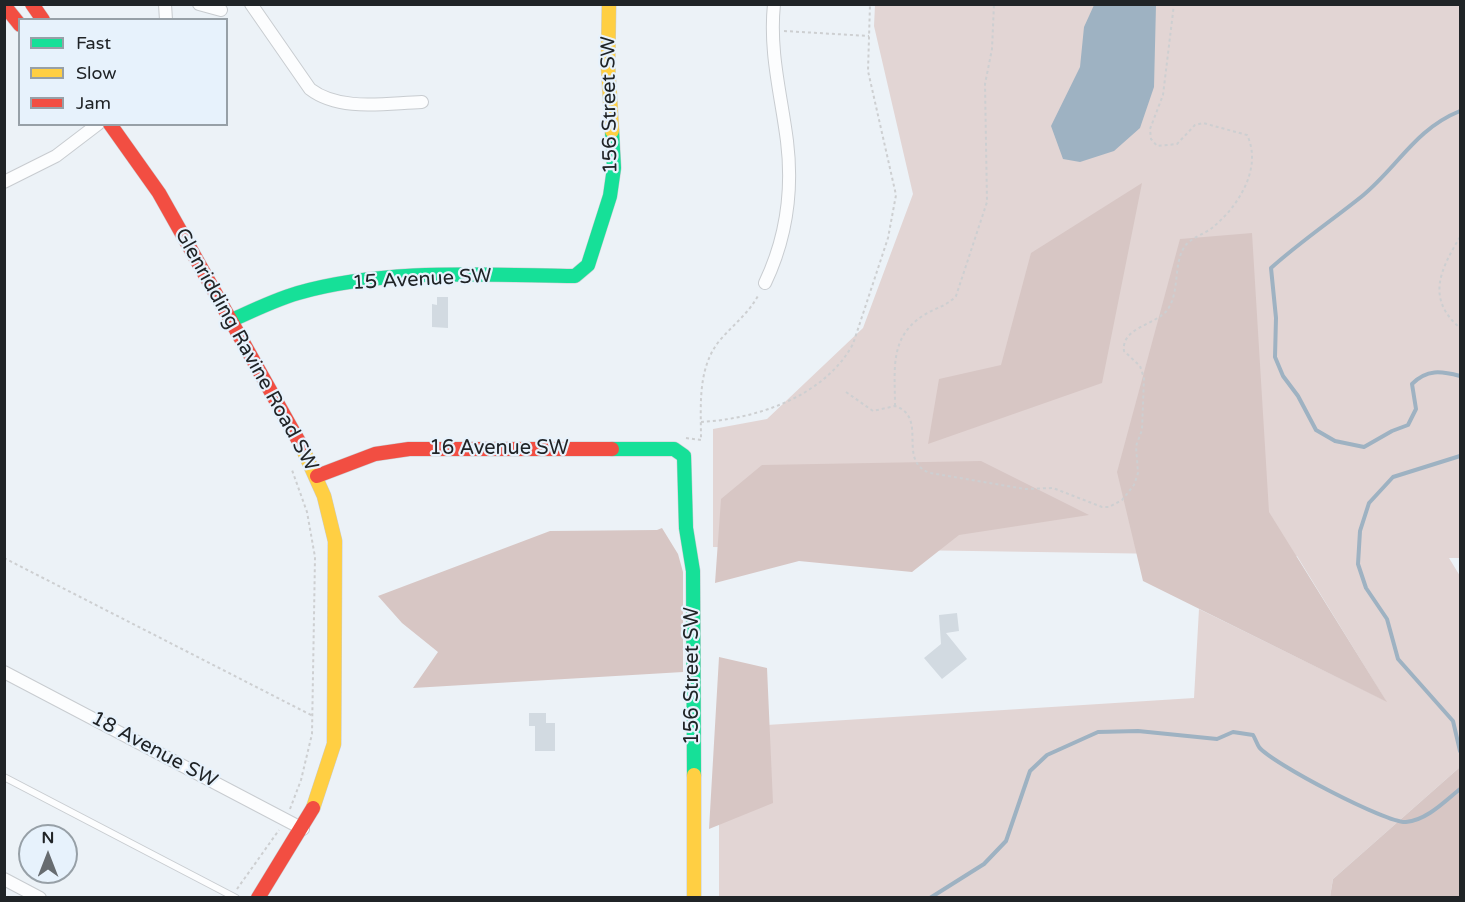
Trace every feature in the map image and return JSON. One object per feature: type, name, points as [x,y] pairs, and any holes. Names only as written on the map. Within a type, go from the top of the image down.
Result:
[{"type":"street","points":[[32,4],[42,18]]},
{"type":"street","points":[[199,4],[219,11]]},
{"type":"street","points":[[251,4],[310,88],[319,96],[343,103],[422,102]]},
{"type":"street","name":"156 Street SW","points":[[582,272],[588,265],[610,196],[614,168],[608,66],[609,4]]},
{"type":"street","points":[[765,283],[774,265],[785,228],[789,177],[787,141],[774,67],[772,30],[774,4]]},
{"type":"street","points":[[4,5],[18,22]]},
{"type":"street","points":[[4,182],[56,156],[95,126]]},
{"type":"street","name":"Glenridding Ravine Road SW","points":[[111,126],[159,193],[299,440],[317,476],[336,542],[333,744],[325,779],[303,829],[258,897]]},
{"type":"street","name":"15 Avenue SW","points":[[230,321],[304,291],[361,280],[408,277],[575,276],[582,272]]},
{"type":"street","name":"16 Avenue SW","points":[[317,476],[375,454],[409,449],[674,449],[684,456]]},
{"type":"street","name":"156 Street SW","points":[[684,456],[686,528],[693,571],[694,897]]},
{"type":"street","name":"18 Avenue SW","points":[[4,672],[303,829]]},
{"type":"street","points":[[4,879],[37,897]]},
{"type":"lane","points":[[4,777],[234,897]]},
{"type":"path","points":[[701,422],[734,417],[798,396],[827,377],[844,359],[853,344],[888,238],[896,195],[894,176],[870,85],[868,36],[870,4]]},
{"type":"path","points":[[895,406],[895,366],[901,336],[914,322],[945,305],[956,296],[985,210],[987,192],[985,84],[992,49],[994,4]]},
{"type":"path","points":[[846,392],[873,411],[895,406],[911,417],[913,456],[919,467],[930,473],[1025,489],[1053,488],[1102,507],[1116,504],[1129,493],[1138,472],[1136,446],[1142,429],[1144,378],[1140,366],[1124,351],[1125,342],[1134,331],[1156,319],[1169,308],[1184,248],[1221,218],[1242,191],[1253,164],[1253,149],[1248,135],[1208,123],[1195,125],[1183,139],[1173,146],[1157,146],[1151,139],[1150,129],[1163,95],[1174,4]]},
{"type":"path","points":[[772,30],[868,36]]},
{"type":"path","points":[[1461,237],[1447,259],[1439,283],[1443,310],[1461,328]]},
{"type":"path","points":[[684,438],[701,440],[701,387],[712,352],[750,310],[765,283]]},
{"type":"path","points":[[292,470],[307,512],[315,557],[313,716],[306,762],[293,804]]},
{"type":"path","points":[[4,558],[313,716]]},
{"type":"path","points":[[234,897],[276,835]]},
{"type":"shaded area","points":[[875,5],[1460,5],[1460,558],[1449,558],[1460,576],[1460,767],[1333,879],[1330,897],[719,897],[719,728],[1194,698],[1199,609],[1386,701],[1297,556],[713,547],[713,429],[767,419],[863,328],[913,194],[874,26]]},
{"type":"shaded area","points":[[1142,183],[1102,383],[928,444],[939,379],[1001,365],[1031,253]]},
{"type":"shaded area","points":[[1252,233],[1269,512],[1387,702],[1143,581],[1117,472],[1180,239]]},
{"type":"shaded area","points":[[981,461],[1089,515],[959,535],[912,572],[799,561],[715,583],[721,499],[762,465]]},
{"type":"shaded area","points":[[662,528],[678,554],[683,572],[683,672],[413,688],[438,652],[402,623],[378,596],[550,531],[657,530]]},
{"type":"shaded area","points":[[719,657],[767,668],[773,803],[709,829]]},
{"type":"shaded area","points":[[1460,767],[1460,897],[1330,897],[1333,879]]},
{"type":"water","points":[[1094,5],[1156,5],[1154,87],[1140,128],[1114,151],[1080,162],[1063,159],[1051,126],[1080,67],[1084,27]]},
{"type":"building","points":[[437,297],[448,297],[448,328],[432,327],[432,304],[437,305]]},
{"type":"building","points":[[957,613],[959,631],[946,633],[967,659],[942,679],[924,658],[941,644],[939,615]]},
{"type":"building","points":[[529,713],[546,713],[546,723],[555,723],[555,751],[535,751],[535,726],[529,726]]},
{"type":"waterway","points":[[1460,111],[1444,119],[1418,138],[1374,186],[1271,268],[1276,318],[1275,357],[1283,376],[1298,396],[1316,430],[1335,441],[1364,447],[1408,425],[1416,409],[1412,384],[1434,372],[1460,376]]},
{"type":"waterway","points":[[1460,456],[1393,477],[1369,503],[1360,531],[1358,564],[1366,588],[1387,619],[1398,659],[1453,721],[1460,751]]},
{"type":"waterway","points":[[930,898],[984,864],[1006,841],[1030,771],[1047,755],[1098,732],[1138,731],[1217,739],[1233,732],[1253,735],[1259,747],[1284,766],[1355,803],[1395,820],[1406,822],[1428,814],[1460,789]]},
{"type":"traffic: fast","points":[[230,321],[298,293],[366,280],[401,276],[471,274],[575,276],[588,265],[610,196],[614,168],[612,131]]},
{"type":"traffic: fast","points":[[612,449],[674,449],[684,456],[686,528],[693,571],[694,775]]},
{"type":"traffic: slow","points":[[609,4],[608,66],[612,131]]},
{"type":"traffic: slow","points":[[302,447],[324,496],[335,541],[334,744],[313,808]]},
{"type":"traffic: slow","points":[[694,775],[694,898]]},
{"type":"traffic: jam","points":[[32,4],[42,18]]},
{"type":"traffic: jam","points":[[4,5],[18,22]]},
{"type":"traffic: jam","points":[[111,126],[159,193],[302,447]]},
{"type":"traffic: jam","points":[[317,476],[375,454],[409,449],[612,449]]},
{"type":"traffic: jam","points":[[258,898],[313,808]]}]
